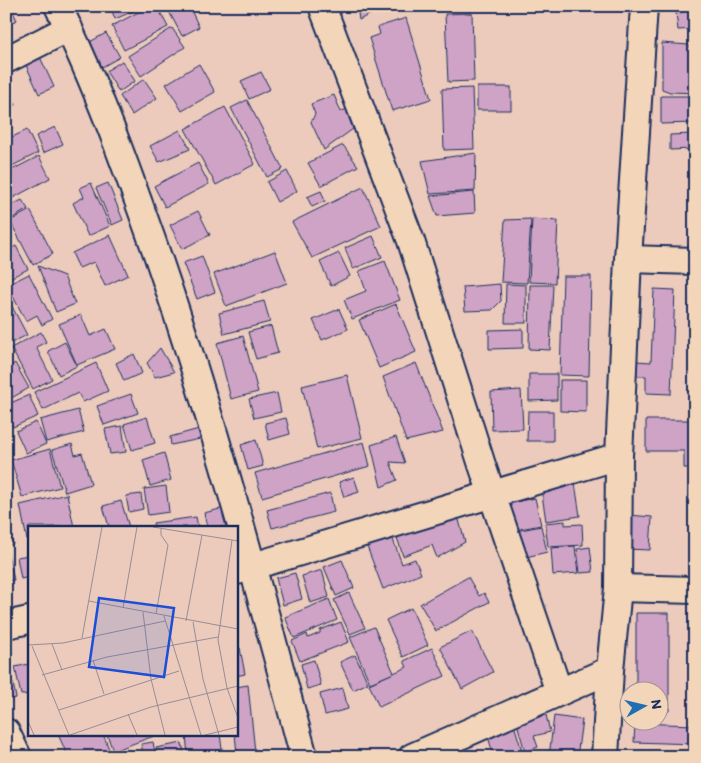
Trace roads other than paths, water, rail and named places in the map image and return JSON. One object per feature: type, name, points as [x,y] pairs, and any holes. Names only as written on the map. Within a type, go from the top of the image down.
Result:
[{"type":"street","points":[[322,6],[411,241],[482,465],[559,692]]},
{"type":"street","points":[[604,757],[618,588],[619,456],[628,259],[644,6]]},
{"type":"street","points":[[6,60],[63,17],[125,162],[171,296],[219,447],[236,526]]},
{"type":"street","points":[[628,259],[695,261]]},
{"type":"street","points":[[245,569],[492,492],[619,456]]},
{"type":"street","points":[[238,536],[245,569],[304,757]]},
{"type":"street","points":[[618,588],[695,590]]},
{"type":"street","points":[[6,625],[28,620]]},
{"type":"street","points":[[412,757],[610,670]]},
{"type":"street","points":[[6,732],[18,757]]}]
